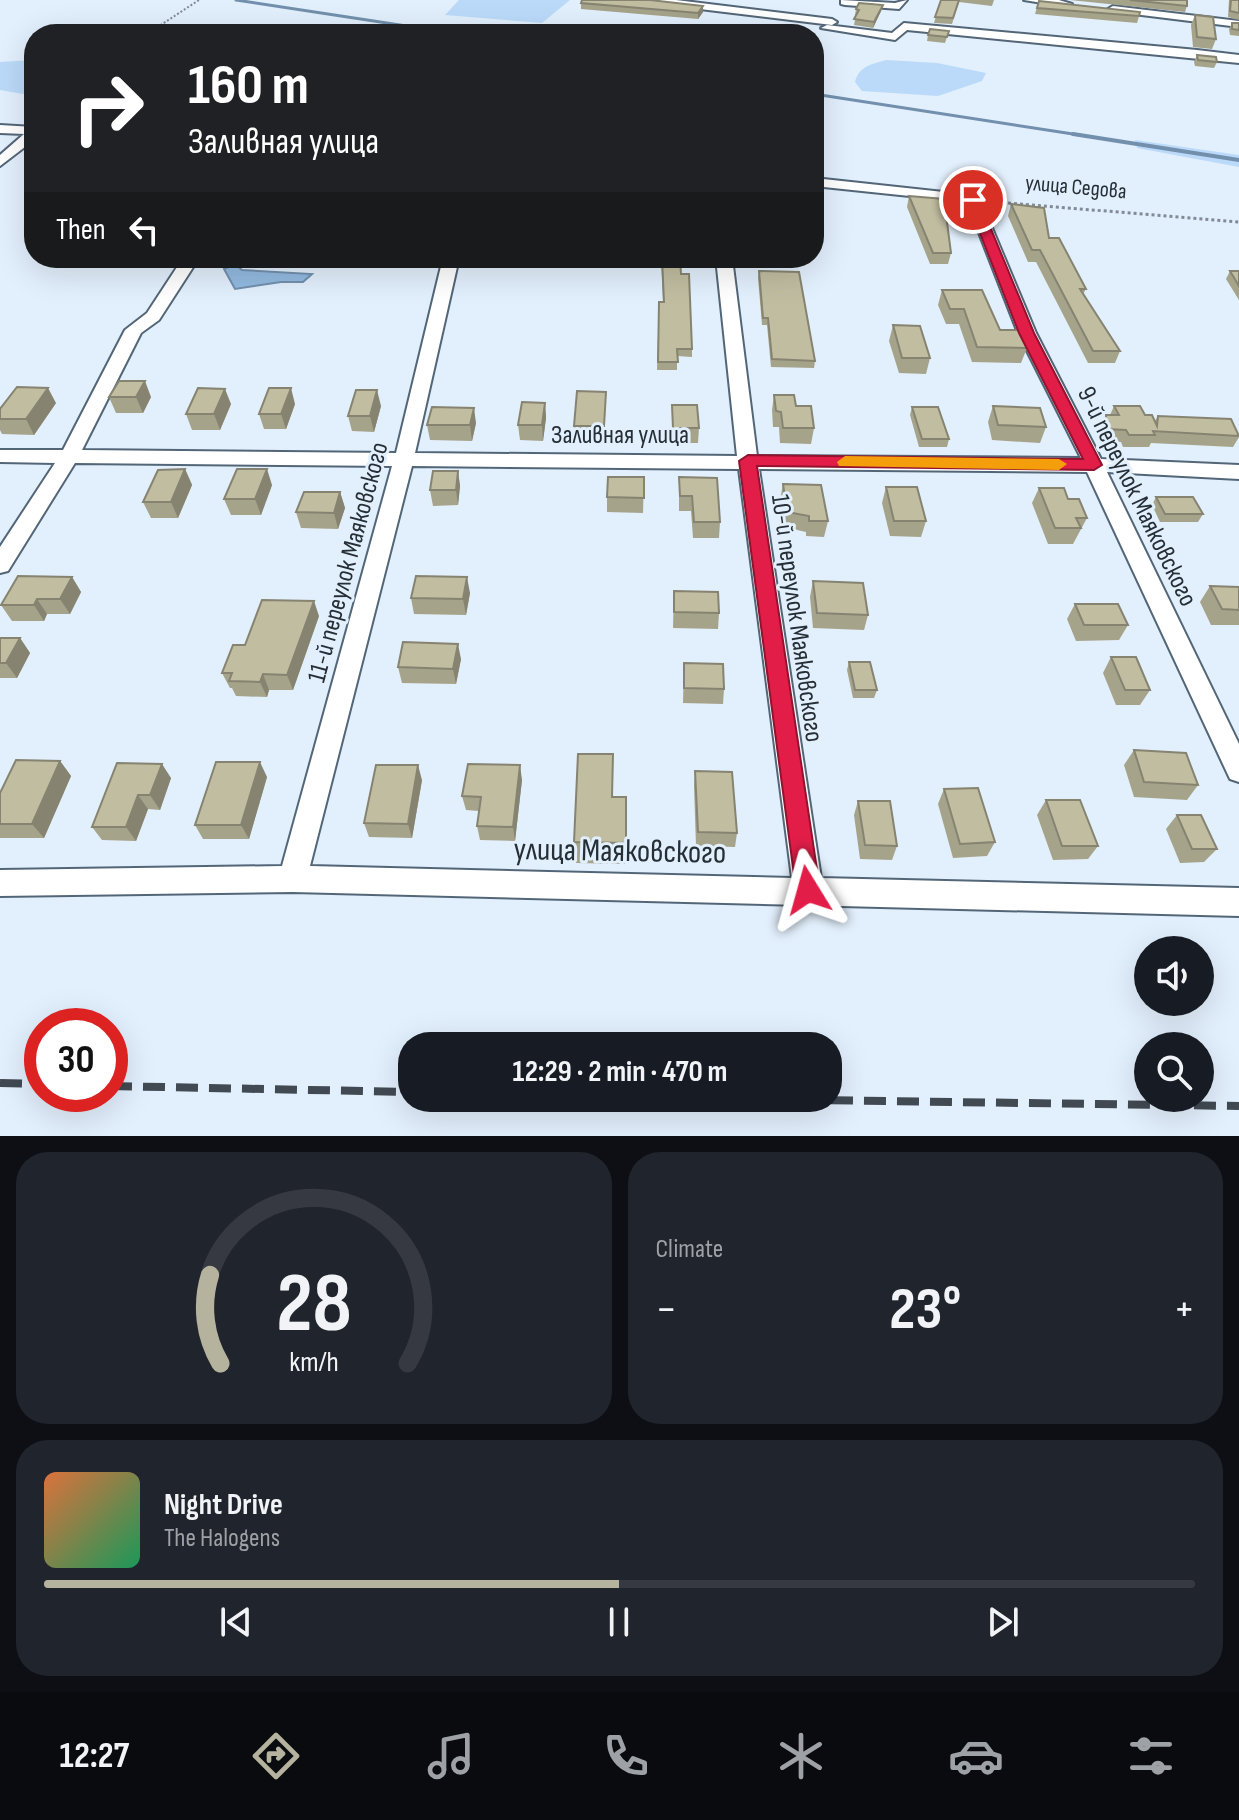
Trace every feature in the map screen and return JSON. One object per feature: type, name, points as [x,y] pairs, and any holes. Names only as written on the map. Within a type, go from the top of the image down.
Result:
[{"type":"street","points":[[650,0],[796,24]]},
{"type":"street","points":[[827,29],[846,1],[890,7],[899,6],[902,0]]},
{"type":"street","points":[[1029,0],[1076,5]]},
{"type":"street","points":[[1107,9],[1154,31],[1239,59]]},
{"type":"street","points":[[824,29],[895,37],[904,26],[1033,40],[1239,24]]},
{"type":"street","points":[[0,129],[24,131]]},
{"type":"street","points":[[0,162],[24,141]]},
{"type":"street","points":[[824,183],[984,200]]},
{"type":"street","name":"9-й переулок Маяковского","points":[[984,200],[1027,333],[1094,465],[1239,771]]},
{"type":"street","points":[[0,565],[69,457],[134,330],[153,316],[184,268]]},
{"type":"street","name":"11-й переулок Маяковского","points":[[293,879],[404,459],[449,268]]},
{"type":"street","name":"10-й переулок Маяковского","points":[[725,268],[748,461],[808,890]]},
{"type":"street","name":"Заливная улица","points":[[0,456],[1094,465],[1239,472]]},
{"type":"street","name":"улица Маяковского","points":[[0,883],[293,879],[1239,902]]},
{"type":"path","points":[[162,24],[199,0]]},
{"type":"path","name":"улица Седова","points":[[984,200],[1239,222]]},
{"type":"shaded area","points":[[459,0],[570,0],[542,23],[445,15]]},
{"type":"shaded area","points":[[886,60],[937,63],[986,73],[982,81],[938,96],[862,91],[855,82],[860,72],[867,66]]},
{"type":"shaded area","points":[[24,61],[24,94],[0,90],[0,62]]},
{"type":"shaded area","points":[[1135,140],[1239,155],[1239,167],[1137,148]]},
{"type":"shaded area","points":[[224,269],[312,274],[303,282],[235,289]]},
{"type":"building","points":[[582,0],[650,0],[703,6],[698,13],[581,3]]},
{"type":"building","points":[[941,0],[959,0],[953,18],[935,17]]},
{"type":"building","points":[[1130,0],[1187,0],[1187,6]]},
{"type":"building","points":[[1231,0],[1239,0],[1239,13],[1230,11]]},
{"type":"building","points":[[1039,1],[1140,12],[1139,16],[1037,8]]},
{"type":"building","points":[[859,3],[883,5],[874,22],[854,19]]},
{"type":"building","points":[[1195,15],[1213,17],[1216,39],[1197,37]]},
{"type":"building","points":[[1232,23],[1239,23],[1239,30],[1232,29]]},
{"type":"building","points":[[930,29],[949,31],[947,37],[928,35]]},
{"type":"building","points":[[1197,55],[1216,57],[1217,62],[1198,60]]},
{"type":"building","points":[[909,196],[944,199],[951,253],[933,253]]},
{"type":"building","points":[[1011,204],[1044,208],[1049,238],[1059,238],[1086,289],[1080,289],[1120,351],[1093,351],[1040,250],[1032,250]]},
{"type":"building","points":[[662,268],[681,268],[681,274],[689,274],[692,349],[677,349],[678,362],[658,362],[659,302],[664,302]]},
{"type":"building","points":[[759,271],[799,272],[815,361],[772,359],[768,318],[763,318]]},
{"type":"building","points":[[1230,271],[1239,271],[1239,286]]},
{"type":"building","points":[[942,290],[982,290],[1000,330],[1019,330],[1027,348],[977,347],[964,309],[950,309]]},
{"type":"building","points":[[893,325],[920,326],[930,358],[902,358]]},
{"type":"building","points":[[119,381],[145,381],[136,397],[109,397]]},
{"type":"building","points":[[17,387],[48,388],[26,419],[0,419],[0,409]]},
{"type":"building","points":[[198,388],[225,389],[214,414],[186,414]]},
{"type":"building","points":[[269,388],[291,388],[281,414],[259,414]]},
{"type":"building","points":[[356,390],[377,390],[370,416],[348,416]]},
{"type":"building","points":[[577,391],[606,392],[604,426],[574,426]]},
{"type":"building","points":[[774,395],[794,395],[796,406],[811,406],[814,428],[783,428]]},
{"type":"building","points":[[522,402],[545,403],[542,425],[518,425]]},
{"type":"building","points":[[672,405],[697,405],[699,428],[673,428]]},
{"type":"building","points":[[993,406],[1040,408],[1046,427],[998,425]]},
{"type":"building","points":[[1114,406],[1140,406],[1145,415],[1152,415],[1157,426],[1158,416],[1231,419],[1239,436],[1153,431],[1155,435],[1129,435],[1126,430],[1106,429],[1106,415],[1119,415]]},
{"type":"building","points":[[432,407],[474,408],[470,425],[427,425]]},
{"type":"building","points":[[912,407],[938,407],[949,439],[922,439]]},
{"type":"building","points":[[185,469],[171,502],[143,502],[158,470]]},
{"type":"building","points":[[237,469],[267,469],[255,499],[224,499]]},
{"type":"building","points":[[433,471],[458,471],[456,490],[430,490]]},
{"type":"building","points":[[608,477],[644,477],[644,498],[607,497]]},
{"type":"building","points":[[679,477],[717,478],[720,522],[694,522],[692,496],[680,496]]},
{"type":"building","points":[[783,484],[821,485],[828,521],[809,521],[809,516],[787,512]]},
{"type":"building","points":[[886,487],[917,487],[926,521],[894,521]]},
{"type":"building","points":[[1039,488],[1064,488],[1068,499],[1079,499],[1087,518],[1076,518],[1081,528],[1055,528]]},
{"type":"building","points":[[304,492],[340,492],[334,513],[296,512]]},
{"type":"building","points":[[1156,497],[1193,497],[1203,514],[1165,514]]},
{"type":"building","points":[[18,576],[72,577],[60,599],[37,599],[34,605],[1,605]]},
{"type":"building","points":[[416,576],[467,577],[463,599],[411,598]]},
{"type":"building","points":[[813,581],[863,583],[868,615],[817,613]]},
{"type":"building","points":[[1210,586],[1239,587],[1239,610],[1222,609]]},
{"type":"building","points":[[674,591],[718,592],[719,613],[674,612]]},
{"type":"building","points":[[262,600],[314,601],[287,675],[263,674],[260,682],[229,681],[232,673],[222,673],[233,645],[245,645]]},
{"type":"building","points":[[1075,604],[1118,604],[1128,625],[1084,625]]},
{"type":"building","points":[[0,638],[20,638],[6,663],[0,663]]},
{"type":"building","points":[[403,642],[458,644],[453,669],[398,667]]},
{"type":"building","points":[[1111,657],[1136,657],[1150,690],[1125,690]]},
{"type":"building","points":[[849,662],[870,662],[877,690],[855,690]]},
{"type":"building","points":[[684,663],[723,664],[724,689],[684,688]]},
{"type":"building","points":[[1134,750],[1186,753],[1198,785],[1144,782]]},
{"type":"building","points":[[578,754],[613,754],[612,797],[626,797],[626,843],[574,842]]},
{"type":"building","points":[[16,760],[60,761],[32,824],[0,824],[0,793]]},
{"type":"building","points":[[216,762],[260,762],[241,825],[195,825]]},
{"type":"building","points":[[117,763],[162,764],[150,795],[138,795],[126,827],[92,827]]},
{"type":"building","points":[[468,764],[520,765],[513,827],[477,826],[481,797],[462,796]]},
{"type":"building","points":[[376,765],[418,765],[408,824],[364,823]]},
{"type":"building","points":[[695,771],[732,772],[737,833],[698,832]]},
{"type":"building","points":[[978,788],[995,842],[960,844],[944,789]]},
{"type":"building","points":[[1046,800],[1080,800],[1098,846],[1062,846]]},
{"type":"building","points":[[858,801],[890,801],[897,846],[865,845]]},
{"type":"building","points":[[1177,815],[1201,815],[1217,849],[1192,849]]},
{"type":"waterway","points":[[236,0],[393,24]]},
{"type":"waterway","points":[[824,96],[1086,136]]},
{"type":"waterway","points":[[1073,134],[1239,160]]},
{"type":"railway","points":[[0,1083],[24,1084]]},
{"type":"railway","points":[[128,1086],[398,1092]]},
{"type":"railway","points":[[842,1100],[1239,1106]]},
{"type":"slow traffic","points":[[845,462],[1059,464]]},
{"type":"route","points":[[808,890],[748,461],[1094,465],[1027,333],[973,200]]}]
